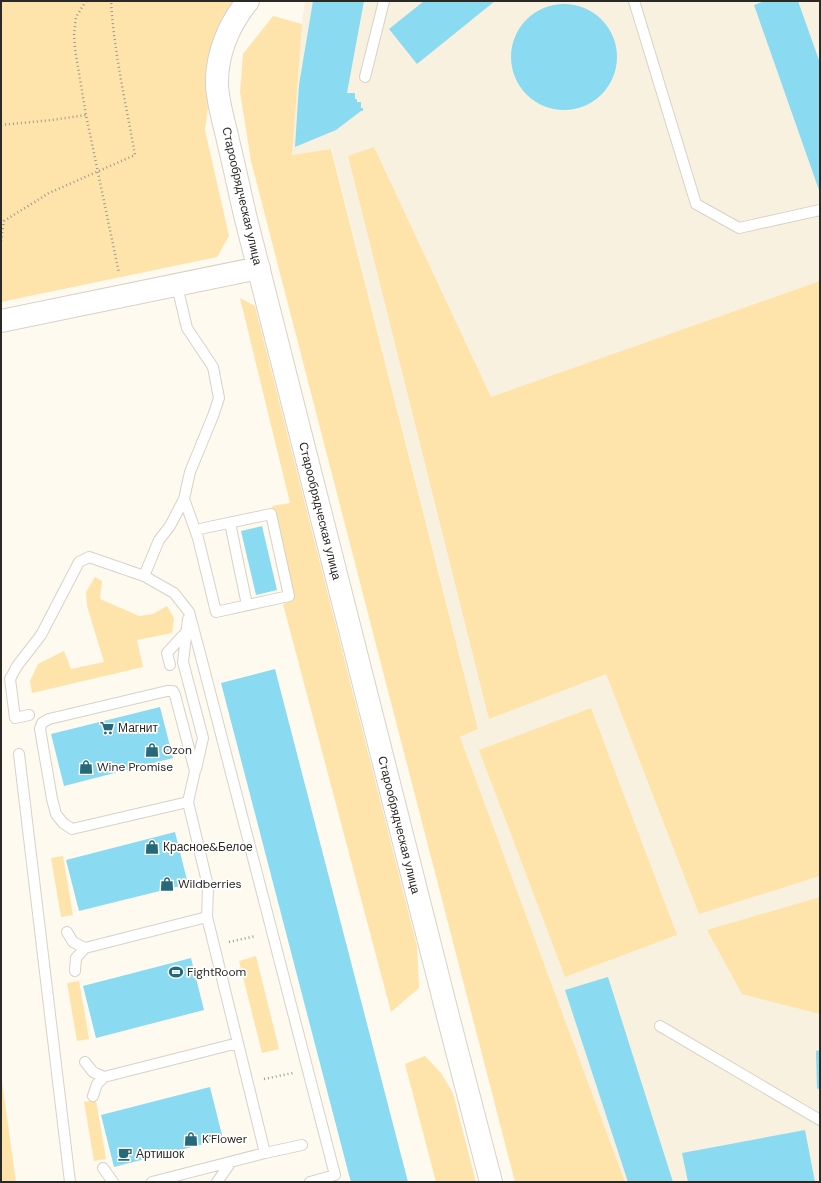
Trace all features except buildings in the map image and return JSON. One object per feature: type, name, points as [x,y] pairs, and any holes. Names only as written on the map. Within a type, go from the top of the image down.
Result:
[{"type":"street","name":"Старообрядческая улица","points":[[248,1],[238,15],[224,43],[218,63],[217,85],[220,106],[242,204],[491,1182]]},
{"type":"street","points":[[1,321],[259,268]]},
{"type":"lane","points":[[365,77],[384,1]]},
{"type":"lane","points":[[634,1],[696,204],[739,228],[820,210]]},
{"type":"lane","points":[[144,576],[159,540],[170,526],[184,499],[190,472],[219,398],[213,367],[188,328],[177,286]]},
{"type":"lane","points":[[184,499],[195,530],[216,612],[289,596],[271,514],[195,530]]},
{"type":"lane","points":[[230,523],[247,605]]},
{"type":"lane","points":[[29,715],[15,718],[10,679],[17,666],[41,634],[79,562],[89,557],[144,576],[174,592],[188,612],[201,657],[335,1175],[310,1182]]},
{"type":"lane","points":[[188,612],[183,662],[203,738],[188,802],[208,886],[207,917],[265,1153]]},
{"type":"lane","points":[[170,665],[168,654],[186,632]]},
{"type":"lane","points":[[188,802],[72,829],[63,823],[56,814],[40,729],[42,723],[49,719],[172,691],[175,696],[195,770]]},
{"type":"lane","points":[[19,754],[70,1182]]},
{"type":"lane","points":[[75,971],[76,958],[84,948],[207,917]]},
{"type":"lane","points":[[67,932],[73,942],[84,948]]},
{"type":"lane","points":[[660,1026],[820,1120]]},
{"type":"lane","points":[[93,1096],[96,1084],[104,1077],[238,1043]]},
{"type":"lane","points":[[85,1062],[93,1072],[104,1077]]},
{"type":"lane","points":[[152,1182],[302,1145]]},
{"type":"lane","points":[[217,1182],[231,1162]]},
{"type":"lane","points":[[103,1168],[113,1182]]},
{"type":"path","points":[[86,1],[76,17],[74,34],[75,48],[86,115],[120,274]]},
{"type":"path","points":[[1,241],[4,221],[49,193],[135,155],[112,24],[111,1]]},
{"type":"path","points":[[1,124],[52,120],[86,115]]},
{"type":"path","points":[[214,946],[261,935]]},
{"type":"path","points":[[248,1083],[296,1072]]},
{"type":"shaded area","points":[[1,1],[241,1],[217,39],[205,130],[229,236],[217,257],[1,302]]},
{"type":"shaded area","points":[[305,1],[820,1],[820,1182],[625,1182],[460,737],[478,729],[332,149],[292,155],[291,95]]},
{"type":"shaded area","points":[[273,16],[302,24],[292,155],[331,149],[478,729],[460,737],[625,1182],[515,1182],[251,161],[240,92],[243,54]]},
{"type":"shaded area","points":[[374,147],[491,397],[820,281],[820,876],[699,914],[606,674],[489,719],[348,156]]},
{"type":"shaded area","points":[[240,298],[255,306],[417,946],[419,988],[391,1012],[283,604],[294,600],[272,506],[290,503]]},
{"type":"shaded area","points":[[95,577],[102,581],[100,599],[139,616],[153,614],[167,606],[174,618],[172,633],[137,640],[143,667],[32,693],[30,681],[38,664],[64,651],[71,669],[104,662],[87,606],[86,592]]},
{"type":"shaded area","points":[[591,708],[677,935],[565,977],[479,750]]},
{"type":"shaded area","points":[[63,856],[73,915],[61,917],[51,858]]},
{"type":"shaded area","points":[[820,897],[820,1014],[742,994],[707,930]]},
{"type":"shaded area","points":[[256,956],[279,1049],[262,1053],[239,961]]},
{"type":"shaded area","points":[[79,981],[89,1039],[77,1041],[67,983]]},
{"type":"shaded area","points":[[425,1056],[441,1073],[453,1093],[476,1182],[436,1182],[405,1064]]},
{"type":"shaded area","points":[[1,1074],[16,1182],[1,1182]]},
{"type":"shaded area","points":[[96,1100],[106,1159],[94,1161],[84,1102]]},
{"type":"place","name":"Магнит","points":[[107,728]]},
{"type":"place","name":"Ozon","points":[[152,750]]},
{"type":"place","name":"Wine Promise","points":[[86,767]]},
{"type":"place","name":"Красное&Белое","points":[[152,847]]},
{"type":"place","name":"Wildberries","points":[[167,884]]},
{"type":"place","name":"FightRoom","points":[[176,972]]},
{"type":"place","name":"K'Flower","points":[[191,1139]]},
{"type":"place","name":"Артишок","points":[[125,1154]]}]
